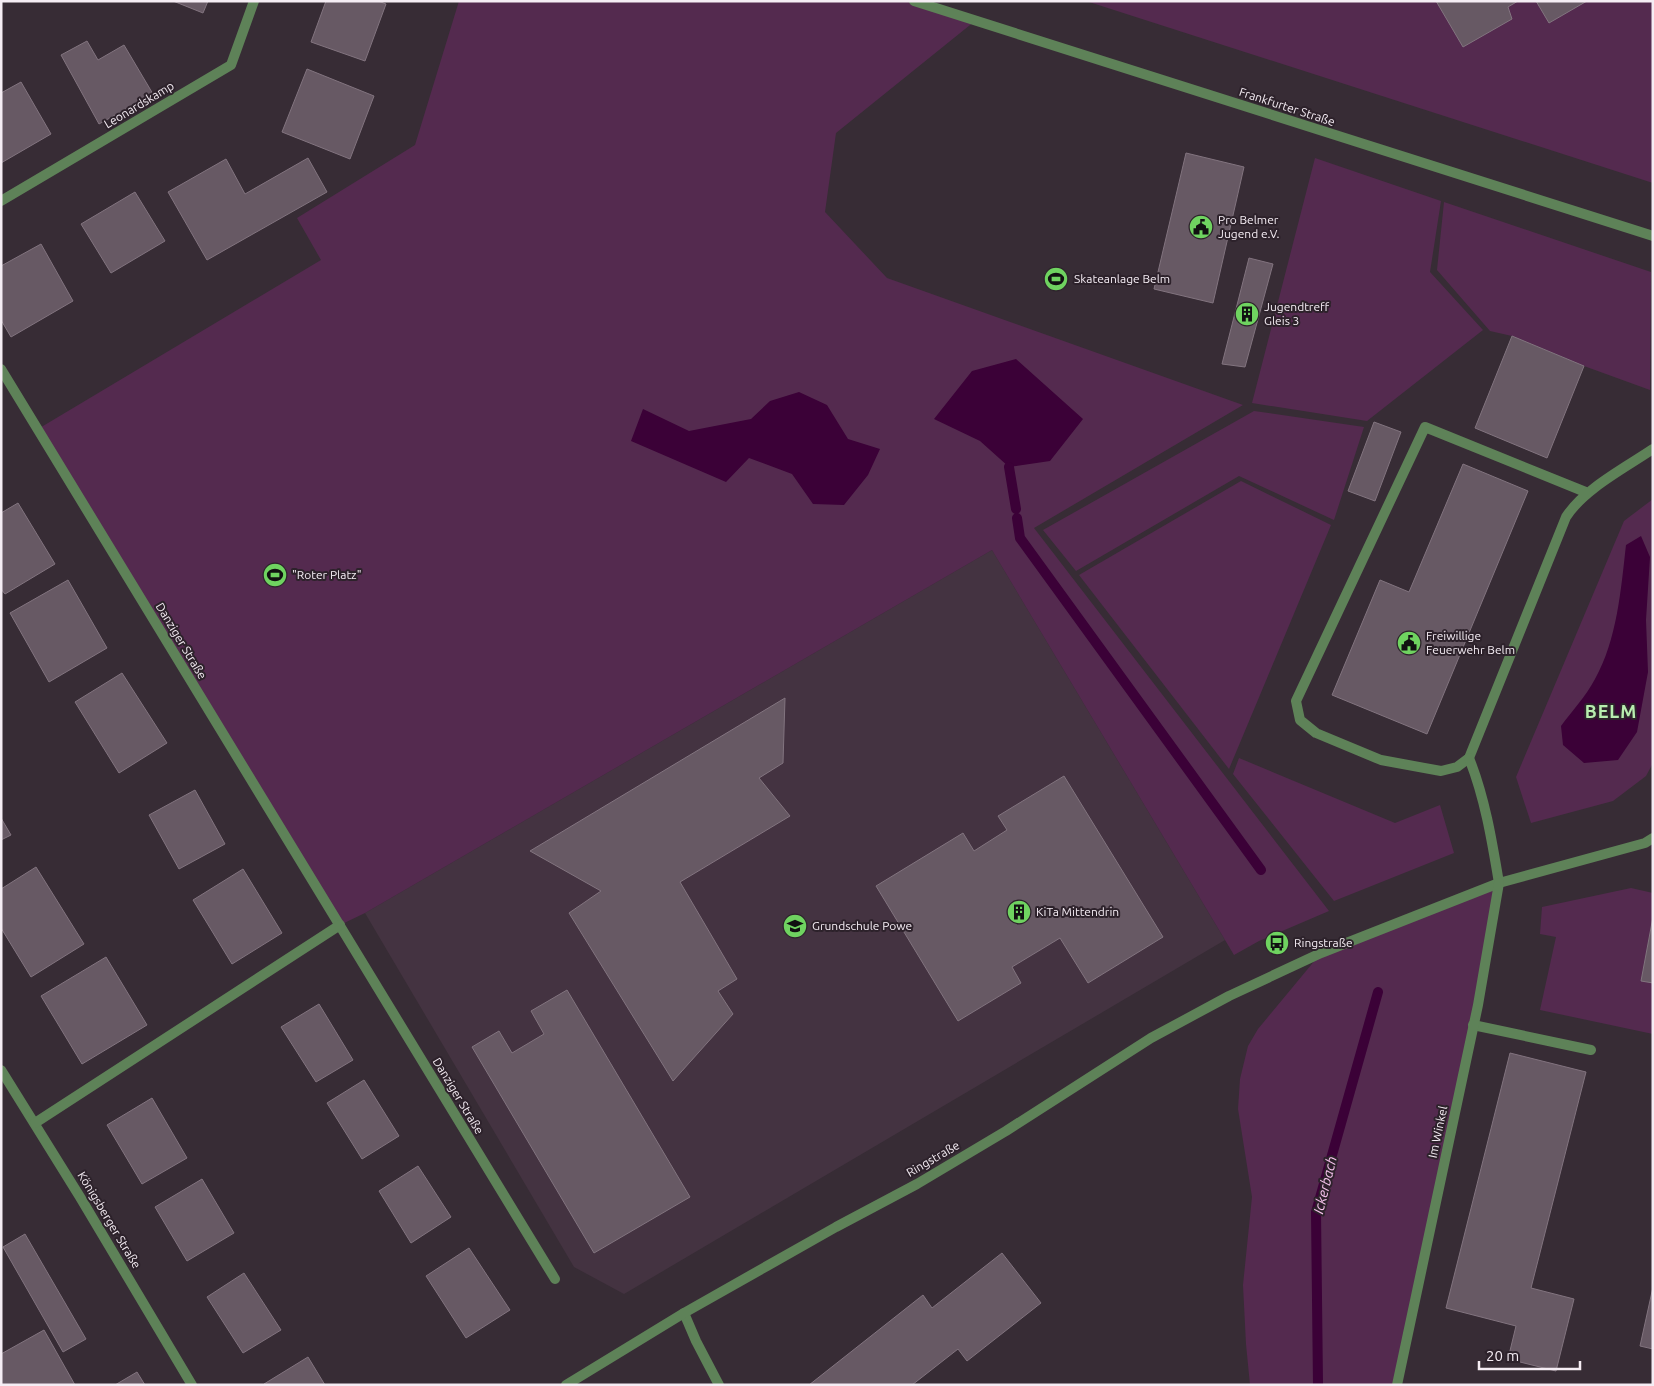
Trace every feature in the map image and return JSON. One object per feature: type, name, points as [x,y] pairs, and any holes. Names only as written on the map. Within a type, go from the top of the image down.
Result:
[{"type":"street","name":"Leonardskamp","points":[[1,202],[232,65],[254,1]]},
{"type":"street","name":"Frankfurter Straße","points":[[914,1],[1653,236]]},
{"type":"street","name":"Danziger Straße","points":[[1,369],[556,1279]]},
{"type":"street","points":[[1588,493],[1426,427],[1296,701],[1300,720],[1316,733],[1381,760],[1441,771],[1457,767],[1469,758],[1566,517],[1573,507],[1588,493],[1653,450]]},
{"type":"street","points":[[1469,758],[1478,780],[1499,884]]},
{"type":"street","name":"Ringstraße","points":[[566,1385],[684,1313],[925,1179],[1006,1131],[1151,1038],[1230,996],[1330,950],[1499,884],[1645,843],[1653,838]]},
{"type":"street","name":"Im Winkel","points":[[1397,1385],[1473,1025],[1499,884]]},
{"type":"street","points":[[35,1123],[340,925]]},
{"type":"street","points":[[1473,1025],[1591,1050]]},
{"type":"street","name":"Königsberger Straße","points":[[1,1070],[35,1123],[192,1385]]},
{"type":"street","points":[[684,1313],[696,1342],[719,1385]]},
{"type":"shaded area","points":[[459,1],[914,1],[975,21],[836,133],[825,212],[887,278],[1243,405],[1034,528],[1329,911],[1259,941],[1234,955],[992,550],[365,913],[340,925],[38,429],[321,260],[297,218],[415,145]]},
{"type":"shaded area","points":[[1086,1],[1653,1],[1653,183]]},
{"type":"shaded area","points":[[1315,158],[1441,201],[1430,272],[1483,330],[1367,421],[1252,403]]},
{"type":"shaded area","points":[[1444,202],[1651,272],[1650,390],[1584,366],[1512,336],[1490,331],[1437,270]]},
{"type":"shaded area","points":[[1016,359],[1083,419],[1050,461],[1009,467],[980,441],[934,419],[972,371]]},
{"type":"shaded area","points":[[799,392],[827,405],[848,439],[880,449],[868,475],[844,505],[813,504],[792,474],[749,458],[726,482],[631,441],[643,409],[689,431],[751,419],[770,401]]},
{"type":"shaded area","points":[[1254,411],[1364,427],[1334,520],[1239,476],[1076,571],[1043,530]]},
{"type":"shaded area","points":[[1241,481],[1331,525],[1229,769],[1079,575]]},
{"type":"shaded area","points":[[1653,499],[1653,763],[1646,776],[1613,801],[1531,823],[1516,777],[1624,521]]},
{"type":"shaded area","points":[[1641,536],[1650,557],[1646,620],[1648,672],[1637,732],[1618,760],[1584,763],[1563,745],[1561,726],[1595,679],[1602,664],[1617,614],[1626,545]]},
{"type":"shaded area","name":"Grundschule Powe","points":[[992,550],[1225,940],[624,1294],[574,1267],[365,913]]},
{"type":"shaded area","points":[[1239,758],[1395,823],[1440,805],[1454,853],[1334,901],[1233,774]]},
{"type":"shaded area","points":[[1499,883],[1397,1385],[1250,1385],[1243,1285],[1252,1197],[1238,1109],[1240,1079],[1248,1046],[1258,1029],[1321,953]]},
{"type":"shaded area","points":[[1631,888],[1653,893],[1653,917],[1641,980],[1653,983],[1653,1034],[1540,1010],[1556,937],[1540,934],[1542,907]]},
{"type":"building","points":[[173,1],[208,1],[203,13]]},
{"type":"building","points":[[326,1],[378,1],[386,4],[365,61],[311,42]]},
{"type":"building","points":[[1436,1],[1518,1],[1508,7],[1512,19],[1463,47]]},
{"type":"building","points":[[1536,1],[1587,1],[1549,23]]},
{"type":"building","points":[[87,41],[98,60],[124,45],[153,94],[99,124],[61,55]]},
{"type":"building","points":[[307,69],[374,96],[350,159],[282,132]]},
{"type":"building","points":[[21,82],[51,134],[1,163],[1,93]]},
{"type":"building","points":[[1186,153],[1244,167],[1213,303],[1154,289]]},
{"type":"building","points":[[308,158],[327,192],[207,260],[168,192],[226,159],[245,194]]},
{"type":"building","points":[[135,192],[165,241],[111,273],[81,224]]},
{"type":"building","points":[[41,244],[73,301],[11,337],[1,320],[1,266]]},
{"type":"building","name":"Jugendtreff Gleis 3","points":[[1249,258],[1273,264],[1245,367],[1222,364]]},
{"type":"building","points":[[1512,336],[1584,366],[1547,458],[1475,428]]},
{"type":"building","points":[[1374,422],[1401,432],[1375,501],[1348,491]]},
{"type":"building","name":"Freiwillige Feuerwehr Belm","points":[[1463,464],[1528,491],[1427,734],[1332,695],[1380,580],[1409,592]]},
{"type":"building","points":[[18,503],[55,564],[5,594],[1,589],[1,513]]},
{"type":"building","points":[[68,580],[107,648],[49,682],[10,613]]},
{"type":"building","points":[[122,673],[167,743],[119,773],[75,702]]},
{"type":"building","points":[[785,698],[783,763],[759,778],[790,816],[680,882],[737,979],[718,991],[733,1014],[673,1081],[569,913],[601,891],[530,851]]},
{"type":"building","name":"KiTa Mittendrin","points":[[1064,776],[1163,937],[1088,983],[1060,938],[1012,967],[1021,983],[958,1021],[876,886],[963,833],[974,851],[1007,830],[998,816]]},
{"type":"building","points":[[195,790],[225,844],[179,869],[149,815]]},
{"type":"building","points":[[1,818],[11,835],[1,840]]},
{"type":"building","points":[[36,867],[84,944],[31,977],[1,928],[1,889]]},
{"type":"building","points":[[243,869],[282,933],[232,964],[193,900]]},
{"type":"building","points":[[1653,917],[1653,983],[1641,981]]},
{"type":"building","points":[[106,957],[147,1025],[82,1064],[41,996]]},
{"type":"building","points":[[567,990],[690,1197],[594,1253],[472,1047],[499,1031],[512,1053],[544,1034],[531,1011]]},
{"type":"building","points":[[319,1004],[353,1060],[316,1082],[281,1027]]},
{"type":"building","points":[[1510,1053],[1586,1072],[1531,1288],[1574,1299],[1556,1371],[1508,1359],[1516,1326],[1446,1308]]},
{"type":"building","points":[[364,1080],[399,1136],[362,1159],[327,1103]]},
{"type":"building","points":[[152,1098],[187,1158],[142,1184],[107,1125]]},
{"type":"building","points":[[418,1166],[451,1217],[411,1243],[379,1191]]},
{"type":"building","points":[[202,1179],[234,1233],[187,1261],[155,1207]]},
{"type":"building","points":[[25,1234],[86,1339],[63,1352],[3,1247]]},
{"type":"building","points":[[469,1248],[510,1310],[466,1338],[426,1276]]},
{"type":"building","points":[[1002,1253],[1041,1303],[967,1361],[958,1349],[912,1385],[809,1385],[923,1295],[932,1308]]},
{"type":"building","points":[[244,1273],[281,1330],[243,1353],[207,1297]]},
{"type":"building","points":[[1653,1287],[1653,1349],[1640,1346]]},
{"type":"building","points":[[44,1330],[75,1385],[1,1385],[1,1354]]},
{"type":"building","points":[[308,1357],[325,1385],[264,1384]]},
{"type":"building","points":[[137,1372],[145,1385],[115,1385]]},
{"type":"waterway","points":[[1009,467],[1016,509]]},
{"type":"waterway","points":[[1017,518],[1020,538],[1261,870]]},
{"type":"waterway","name":"Ickerbach","points":[[1318,1385],[1316,1212],[1378,992]]},
{"type":"place","name":"Pro Belmer Jugend e.V.","points":[[1201,227]]},
{"type":"place","name":"Skateanlage Belm","points":[[1056,279]]},
{"type":"place","name":"Jugendtreff Gleis 3","points":[[1247,314]]},
{"type":"place","name":"\"Roter Platz\"","points":[[275,575]]},
{"type":"place","name":"Freiwillige Feuerwehr Belm","points":[[1409,643]]},
{"type":"place","name":"KiTa Mittendrin","points":[[1019,912]]},
{"type":"place","name":"Grundschule Powe","points":[[795,926]]},
{"type":"place","name":"Ringstraße","points":[[1277,943]]},
{"type":"district","name":"BELM","points":[[1611,712]]}]
